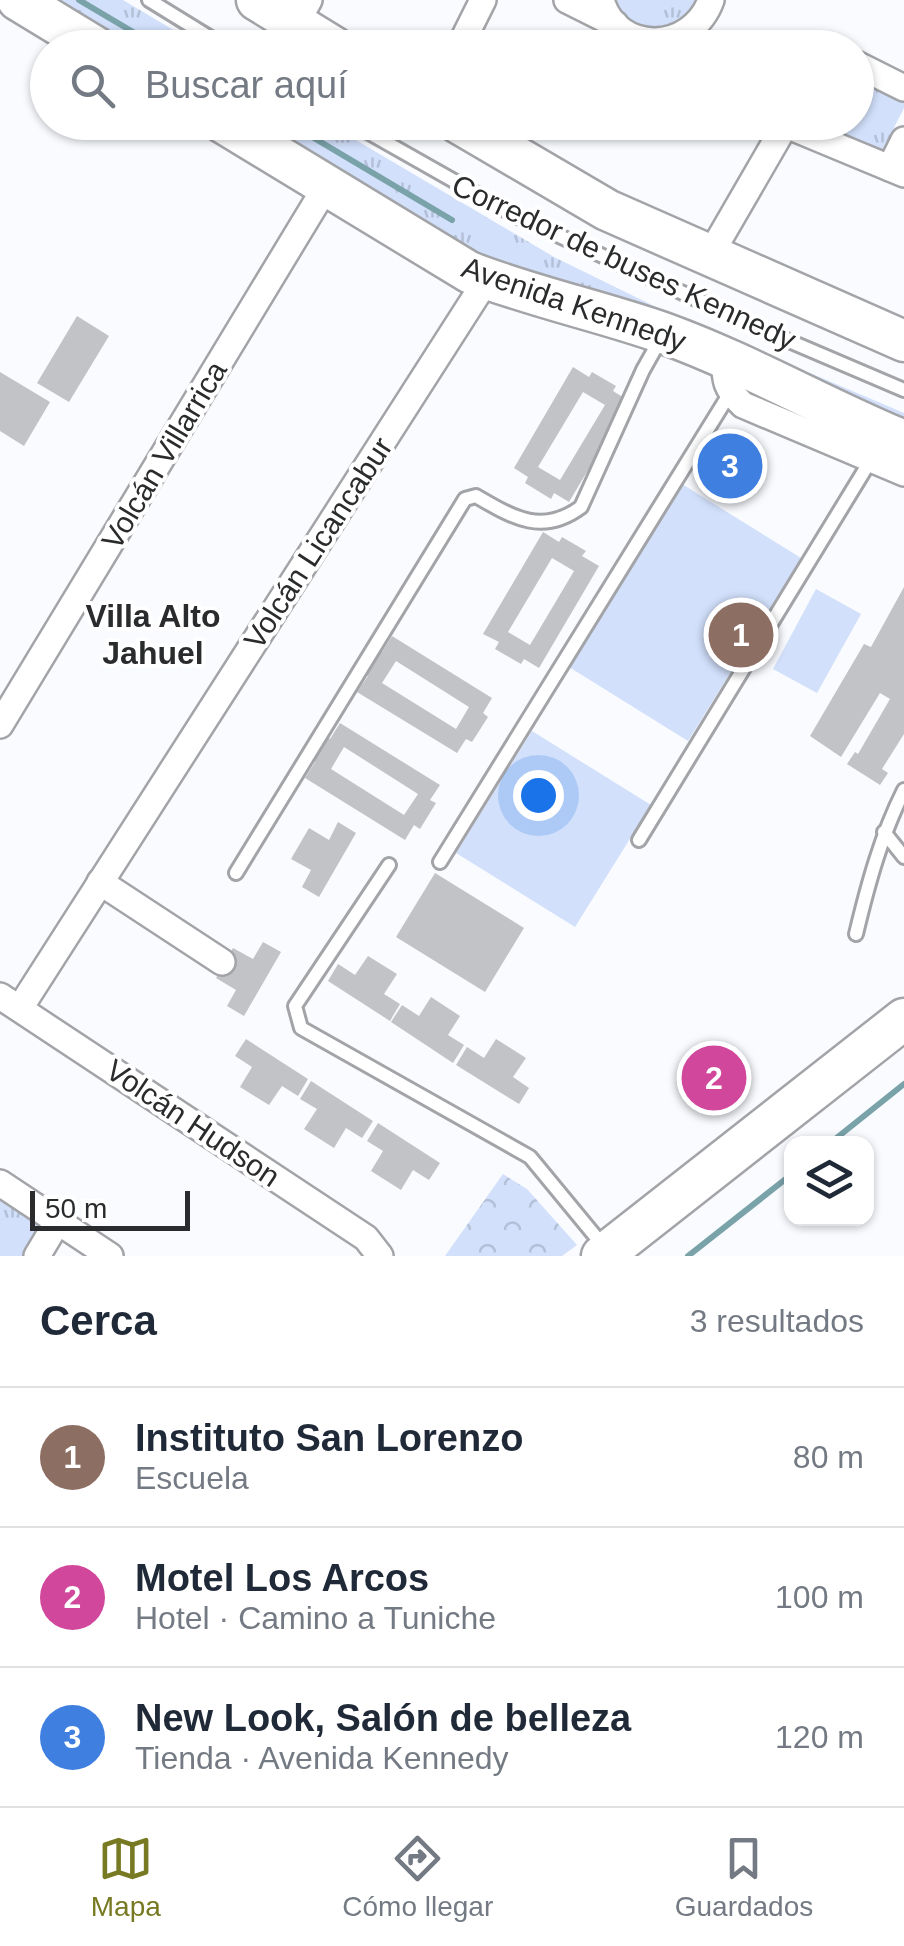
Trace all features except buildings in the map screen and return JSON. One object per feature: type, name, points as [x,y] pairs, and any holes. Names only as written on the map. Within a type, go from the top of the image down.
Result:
[{"type":"main road","points":[[18,0],[67,30]]},
{"type":"main road","points":[[258,0],[303,12]]},
{"type":"main road","name":"Avenida Kennedy","points":[[252,140],[450,262],[487,279],[664,334],[727,375],[887,445]]},
{"type":"main road","points":[[488,140],[607,210],[904,342]]},
{"type":"main road","points":[[605,1254],[904,1019]]},
{"type":"street","points":[[468,30],[482,0]]},
{"type":"street","points":[[567,0],[622,30]]},
{"type":"street","points":[[601,0],[614,24]]},
{"type":"street","points":[[690,30],[708,10],[711,0]]},
{"type":"street","points":[[874,73],[904,88]]},
{"type":"street","points":[[710,255],[778,140]]},
{"type":"street","points":[[824,140],[897,171],[904,140]]},
{"type":"street","name":"Volcán Villarrica","points":[[0,725],[327,185]]},
{"type":"street","name":"Volcán Licancabur","points":[[10,1002],[100,882],[487,279]]},
{"type":"street","name":"Avenida Kennedy","points":[[887,445],[904,473]]},
{"type":"street","points":[[100,882],[222,962]]},
{"type":"street","name":"Volcán Hudson","points":[[10,1002],[366,1238],[380,1256]]},
{"type":"street","points":[[0,1183],[110,1256]]},
{"type":"street","points":[[37,1256],[58,1221]]},
{"type":"lane","points":[[149,0],[198,30]]},
{"type":"lane","name":"Corredor de buses Kennedy","points":[[382,140],[516,216],[904,390]]},
{"type":"lane","points":[[236,873],[465,499],[476,496],[524,521],[566,518],[581,507],[643,370],[664,334]]},
{"type":"lane","points":[[440,862],[727,375]]},
{"type":"lane","points":[[639,840],[887,445]]},
{"type":"lane","points":[[856,934],[884,832],[904,790]]},
{"type":"lane","points":[[884,832],[904,858]]},
{"type":"lane","points":[[389,865],[295,1006],[301,1028],[530,1157],[605,1254]]},
{"type":"green space","points":[[49,0],[123,0],[173,30],[100,30]]},
{"type":"green space","points":[[609,0],[702,0],[680,26],[668,30],[631,28]]},
{"type":"green space","points":[[874,88],[904,98],[904,108],[880,155],[845,140],[874,140]]},
{"type":"green space","points":[[283,140],[356,140],[554,257],[658,308],[904,413],[904,433],[503,267]]},
{"type":"green space","points":[[682,484],[801,558],[688,741],[569,667]]},
{"type":"green space","points":[[816,589],[861,614],[817,693],[773,669]]},
{"type":"green space","points":[[532,731],[651,805],[575,927],[456,853]]},
{"type":"green space","points":[[503,1174],[527,1189],[577,1245],[562,1256],[445,1256]]},
{"type":"green space","points":[[0,1200],[43,1226],[26,1256],[0,1256]]},
{"type":"waterway","points":[[79,0],[130,30]]},
{"type":"waterway","points":[[317,140],[452,220]]},
{"type":"waterway","points":[[839,1136],[904,1084]]},
{"type":"waterway","points":[[688,1256],[784,1180]]},
{"type":"place","name":"New Look, Salón de belleza","points":[[730,466]]},
{"type":"place","name":"Instituto San Lorenzo","points":[[741,635]]},
{"type":"place","name":"Motel Los Arcos","points":[[714,1078]]},
{"type":"district","name":"Villa Alto Jahuel","points":[[153,634]]}]
